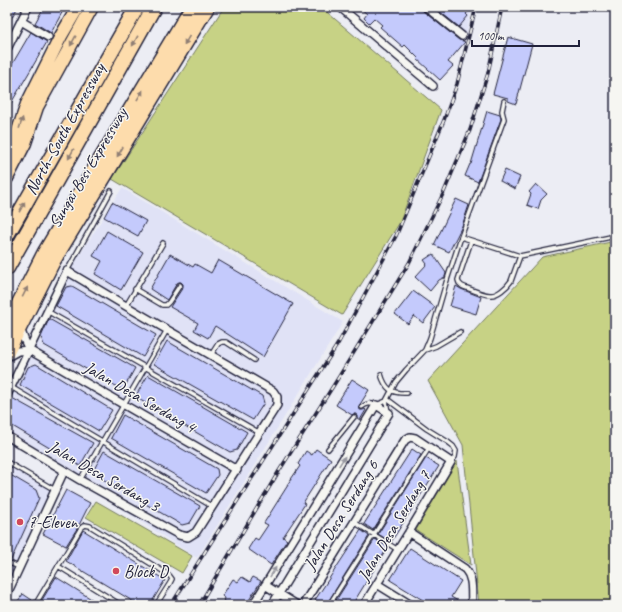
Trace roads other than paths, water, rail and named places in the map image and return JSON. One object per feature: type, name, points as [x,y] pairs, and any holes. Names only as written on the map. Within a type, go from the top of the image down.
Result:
[{"type":"highway","name":"North–South Expressway","points":[[7,235],[137,7]]},
{"type":"highway","name":"North–South Expressway","points":[[7,268],[154,7]]},
{"type":"highway","name":"Sungai Besi Expressway","points":[[7,352],[13,327],[45,252],[192,7]]},
{"type":"highway","name":"Sungai Besi Expressway","points":[[13,327],[30,305],[53,261],[207,7]]},
{"type":"main road","points":[[7,159],[27,104],[78,7]]},
{"type":"main road","points":[[7,178],[25,143],[37,108],[92,7]]},
{"type":"street","points":[[7,49],[28,7]]},
{"type":"street","points":[[340,7],[433,86]]},
{"type":"street","points":[[426,7],[462,36]]},
{"type":"street","points":[[21,21],[48,37]]},
{"type":"street","points":[[7,395],[67,271],[273,391],[277,397],[277,405],[213,507]]},
{"type":"street","points":[[13,327],[24,339],[29,350]]},
{"type":"street","points":[[7,357],[18,351],[29,350]]},
{"type":"street","name":"Jalan Desa Serdang 4","points":[[29,350],[237,470]]},
{"type":"street","points":[[253,605],[376,405],[389,413],[272,605]]},
{"type":"street","name":"Jalan Desa Serdang 3","points":[[7,436],[64,471],[179,535],[188,537],[196,532],[213,507]]},
{"type":"street","name":"Jalan Desa Serdang 6","points":[[303,605],[405,440],[415,438],[429,448]]},
{"type":"street","points":[[429,448],[451,462]]},
{"type":"street","name":"Jalan Desa Serdang 7","points":[[364,605],[451,462]]},
{"type":"street","points":[[7,594],[64,471]]},
{"type":"street","points":[[409,532],[465,569],[471,580],[472,605]]},
{"type":"street","points":[[377,584],[411,605]]},
{"type":"street","points":[[265,585],[297,605]]},
{"type":"lane","points":[[362,407],[367,403],[376,405],[386,400],[391,390],[406,370],[424,350],[430,338],[461,237],[504,119],[502,111],[504,101]]},
{"type":"lane","points":[[67,271],[111,191]]},
{"type":"lane","points":[[461,237],[520,256],[615,236]]},
{"type":"lane","points":[[471,240],[458,280],[462,286],[489,295],[497,293],[511,282],[520,256]]},
{"type":"lane","points":[[126,306],[163,243]]},
{"type":"lane","points":[[135,289],[162,305],[166,305],[180,284]]},
{"type":"lane","points":[[47,311],[260,433]]},
{"type":"lane","points":[[80,480],[167,330]]},
{"type":"lane","points":[[424,350],[436,346],[460,332]]},
{"type":"lane","points":[[211,355],[218,344],[226,342],[254,360]]},
{"type":"lane","points":[[381,374],[386,386],[391,390],[400,394],[407,393]]},
{"type":"lane","points":[[11,387],[213,507]]},
{"type":"lane","points":[[386,400],[389,413]]},
{"type":"lane","points":[[386,400],[448,442],[456,451],[455,458],[451,462]]},
{"type":"lane","points":[[328,449],[354,417]]},
{"type":"lane","points":[[329,605],[429,448]]},
{"type":"lane","points":[[7,462],[55,490]]},
{"type":"lane","points":[[354,522],[398,550]]},
{"type":"lane","points":[[35,605],[81,528],[85,525],[90,526],[169,575],[172,579],[156,605]]},
{"type":"lane","points":[[7,562],[19,567]]},
{"type":"lane","points":[[58,566],[121,605]]},
{"type":"railway","points":[[171,605],[339,342],[396,236],[444,120],[457,84],[476,7]]},
{"type":"railway","points":[[199,605],[279,471],[409,263],[444,192],[470,130],[488,73],[502,7]]},
{"type":"place","name":"7-Eleven","points":[[20,522]]},
{"type":"place","name":"Block D","points":[[116,571]]}]
